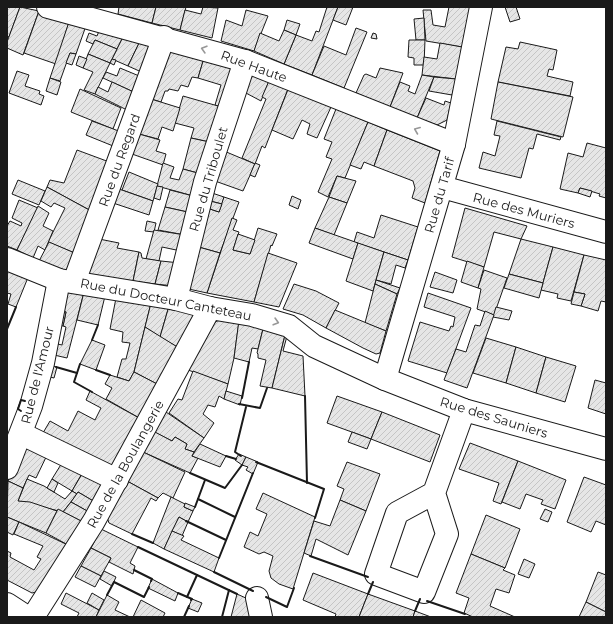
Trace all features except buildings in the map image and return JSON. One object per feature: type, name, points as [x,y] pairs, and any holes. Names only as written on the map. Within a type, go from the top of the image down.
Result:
[{"type":"street","name":"Rue Haute","points":[[48,7],[77,11],[245,61],[454,144]]},
{"type":"street","name":"Rue du Tarif","points":[[385,379],[454,144],[481,7]]},
{"type":"street","name":"Rue du Regard","points":[[66,281],[164,38]]},
{"type":"street","name":"Rue du Triboulet","points":[[176,299],[205,182],[245,61]]},
{"type":"street","name":"Rue des Muriers","points":[[442,187],[606,232]]},
{"type":"street","name":"Rue du Docteur Canteteau","points":[[7,259],[66,281],[176,299],[210,308],[252,315],[289,326],[314,346],[385,379]]},
{"type":"street","name":"Rue de l'Amour","points":[[7,468],[22,434],[66,281]]},
{"type":"street","name":"Rue de la Boulangerie","points":[[23,612],[94,521],[210,308]]},
{"type":"street","name":"Rue des Sauniers","points":[[385,379],[464,410],[606,449]]},
{"type":"street","points":[[434,493],[464,410]]},
{"type":"street","points":[[22,434],[116,480]]},
{"type":"wall","points":[[7,329],[16,307]]},
{"type":"wall","points":[[92,340],[98,325]]},
{"type":"wall","points":[[242,398],[249,362]]},
{"type":"wall","points":[[80,364],[74,382],[92,392]]},
{"type":"wall","points":[[56,367],[77,373]]},
{"type":"wall","points":[[96,370],[110,375]]},
{"type":"wall","points":[[239,404],[260,408],[267,388]]},
{"type":"wall","points":[[305,396],[307,483]]},
{"type":"wall","points":[[21,411],[18,409],[21,400],[25,401]]},
{"type":"wall","points":[[241,456],[235,452],[246,407]]},
{"type":"wall","points":[[226,456],[236,459]]},
{"type":"wall","points":[[256,462],[324,489],[315,518]]},
{"type":"wall","points":[[190,473],[225,488],[242,465]]},
{"type":"wall","points":[[219,558],[253,473]]},
{"type":"wall","points":[[195,507],[205,480]]},
{"type":"wall","points":[[198,499],[235,517]]},
{"type":"wall","points":[[186,521],[226,540]]},
{"type":"wall","points":[[132,534],[153,543]]},
{"type":"wall","points":[[138,547],[197,575],[187,597]]},
{"type":"wall","points":[[310,556],[368,577]]},
{"type":"wall","points":[[134,570],[152,579],[151,581]]},
{"type":"wall","points":[[214,572],[253,591]]},
{"type":"wall","points":[[197,575],[237,594]]},
{"type":"wall","points":[[107,595],[114,582],[144,597],[149,587]]},
{"type":"wall","points":[[368,594],[373,582]]},
{"type":"wall","points":[[266,597],[287,607],[294,588]]},
{"type":"wall","points":[[222,617],[229,590]]},
{"type":"wall","points":[[178,593],[192,599],[191,600]]},
{"type":"wall","points":[[415,611],[420,599]]},
{"type":"wall","points":[[427,601],[465,614]]},
{"type":"wall","points":[[184,617],[189,606]]}]
